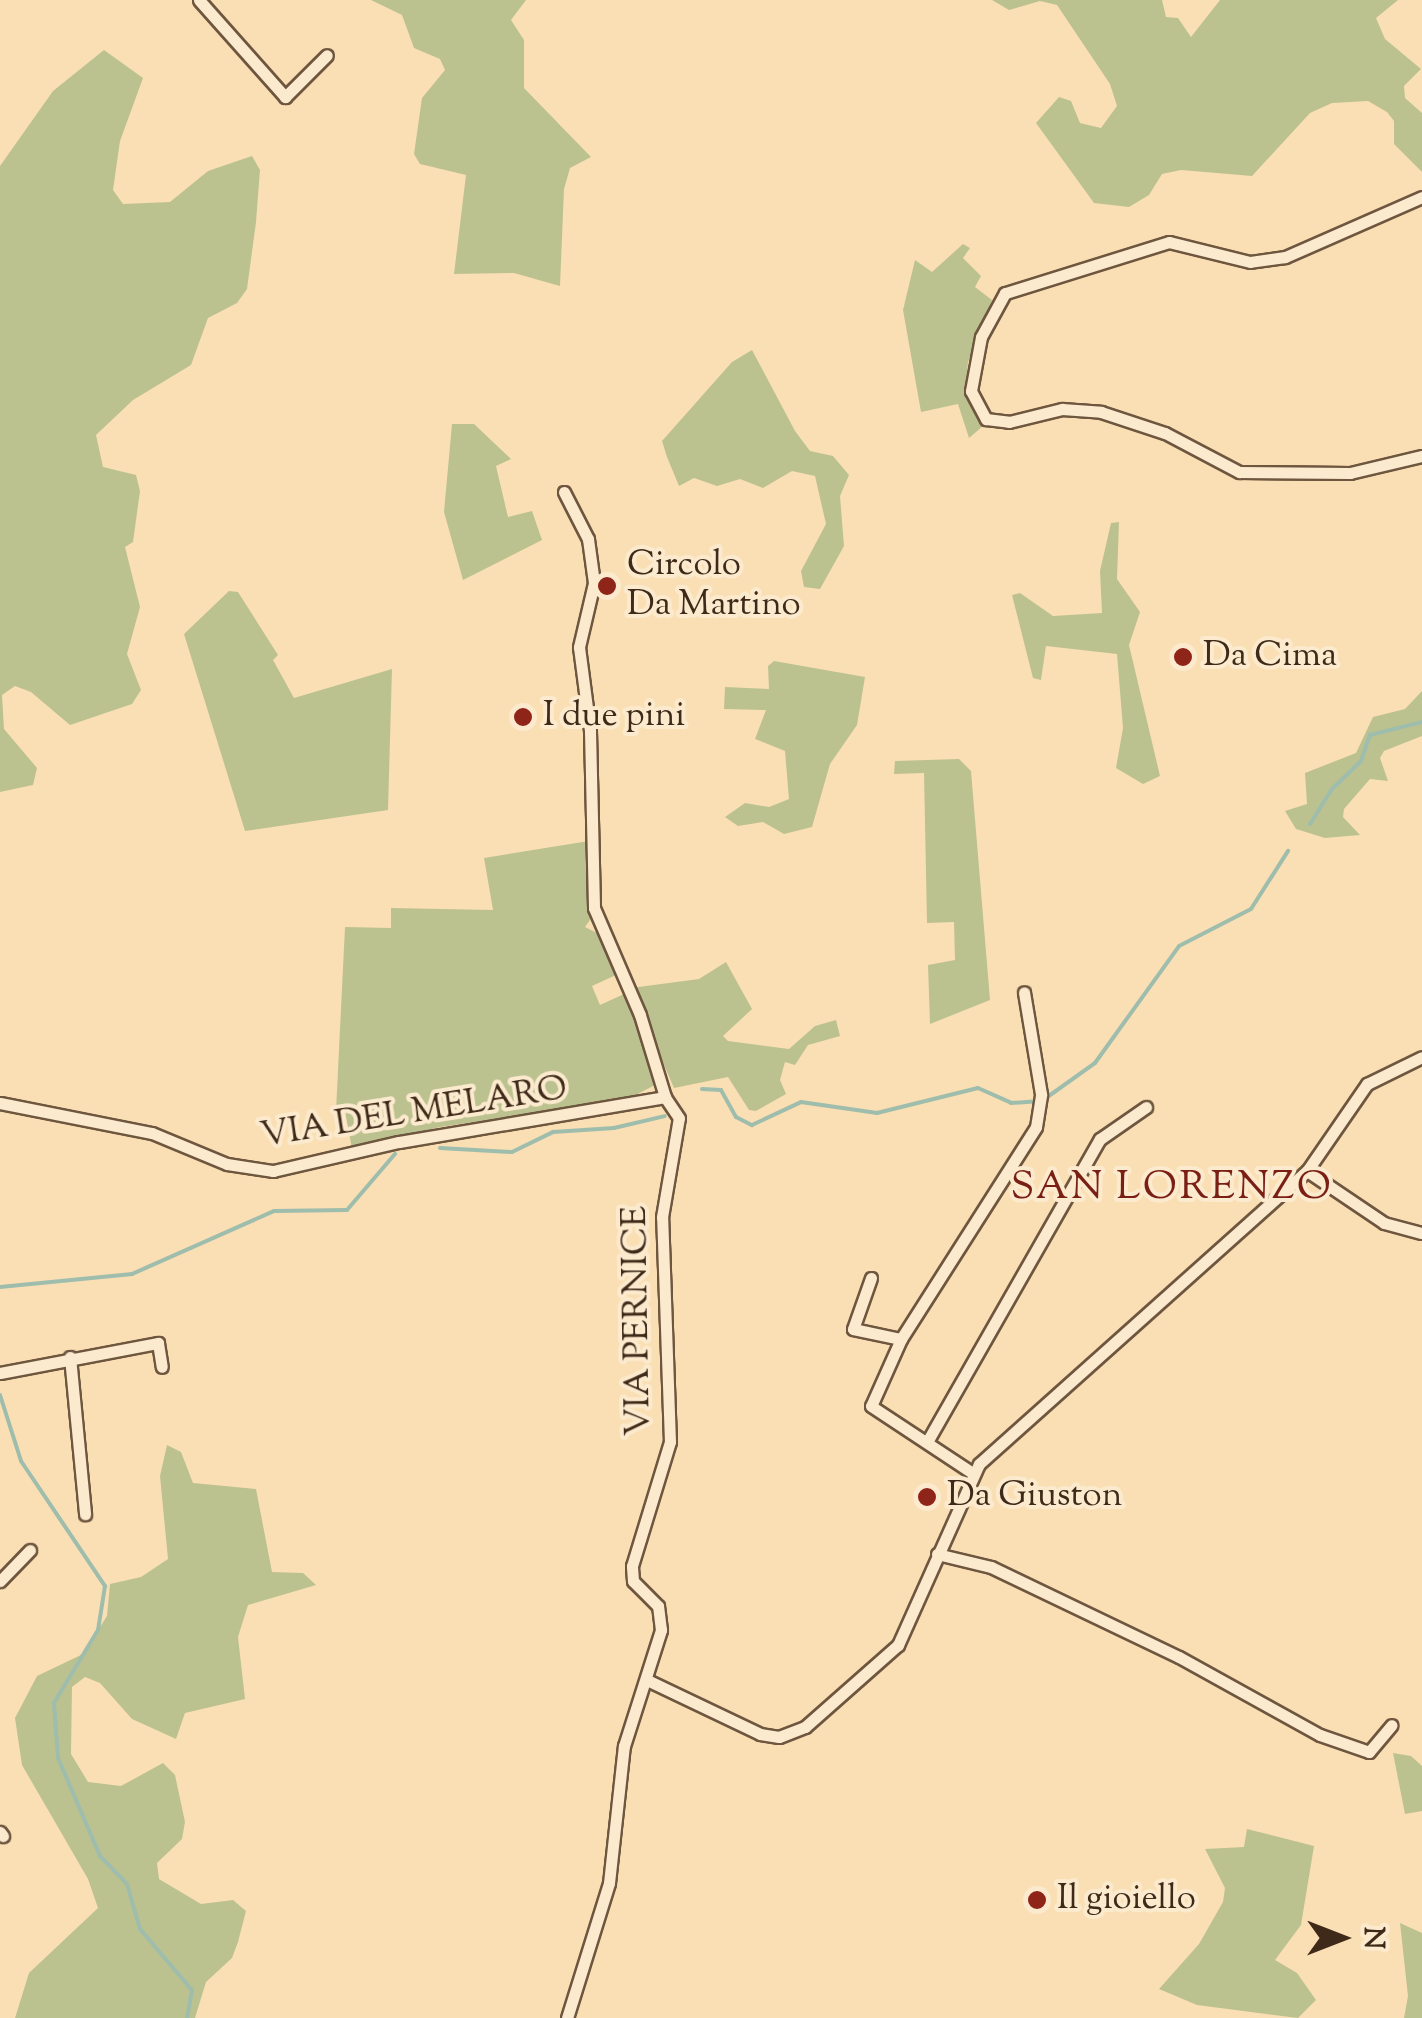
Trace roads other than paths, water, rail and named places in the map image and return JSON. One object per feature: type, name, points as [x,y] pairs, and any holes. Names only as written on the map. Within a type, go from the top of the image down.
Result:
[{"type":"street","points":[[199,0],[285,98],[327,55]]},
{"type":"street","points":[[1422,197],[1285,257],[1250,262],[1169,242],[1006,293],[981,338],[971,391],[986,420],[1008,422],[1062,409],[1101,412],[1165,433],[1211,463],[1239,472],[1350,472],[1422,456]]},
{"type":"street","name":"VIA PERNICE","points":[[564,492],[588,539],[594,584],[579,647],[590,731],[594,908],[679,1118],[662,1217],[670,1442],[632,1566],[633,1581],[662,1617],[647,1680],[624,1746],[609,1883],[566,2018]]},
{"type":"street","points":[[972,1472],[871,1406],[901,1339],[1041,1113],[1024,992]]},
{"type":"street","points":[[647,1680],[744,1728],[791,1734],[888,1658],[972,1472],[1307,1171],[1367,1084],[1422,1057]]},
{"type":"street","name":"VIA DEL MELARO","points":[[0,1102],[152,1133],[227,1164],[273,1171],[399,1142],[668,1098]]},
{"type":"street","points":[[927,1442],[1100,1139],[1146,1107]]},
{"type":"street","points":[[1307,1171],[1384,1222],[1422,1233]]},
{"type":"street","points":[[871,1278],[853,1328],[901,1339]]},
{"type":"street","points":[[0,1372],[158,1343],[162,1367]]},
{"type":"street","points":[[70,1357],[85,1514]]},
{"type":"street","points":[[0,1580],[30,1550]]},
{"type":"street","points":[[937,1554],[991,1567],[1179,1657],[1320,1735],[1369,1752],[1392,1725]]},
{"type":"waterway","points":[[1310,824],[1332,789],[1361,761],[1370,735],[1422,722]]},
{"type":"waterway","points":[[1046,1098],[1095,1063],[1179,946],[1251,909],[1288,851]]},
{"type":"waterway","points":[[702,1089],[721,1090],[736,1117],[752,1125],[801,1102],[877,1113],[978,1088],[1011,1103],[1037,1101]]},
{"type":"waterway","points":[[440,1148],[512,1152],[553,1132],[614,1128],[665,1116]]},
{"type":"waterway","points":[[0,1287],[132,1274],[274,1211],[347,1210],[395,1154]]},
{"type":"waterway","points":[[0,1395],[21,1461],[105,1586],[98,1630],[54,1703],[58,1758],[100,1856],[127,1884],[140,1929],[192,1990],[187,2018]]},
{"type":"place","name":"Circolo Da Martino","points":[[607,586]]},
{"type":"place","name":"Da Cima","points":[[1183,657]]},
{"type":"place","name":"I due pini","points":[[523,717]]},
{"type":"place","name":"Da Giuston","points":[[927,1497]]},
{"type":"place","name":"Il gioiello","points":[[1037,1900]]},
{"type":"district","name":"SAN LORENZO","points":[[1172,1189]]}]
